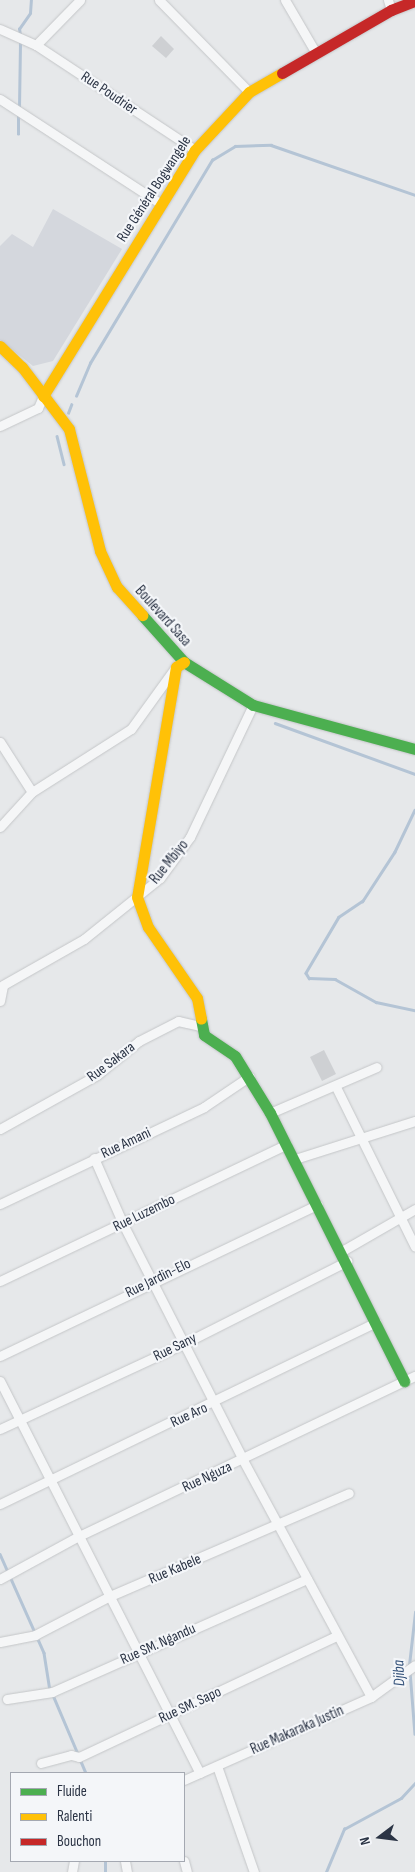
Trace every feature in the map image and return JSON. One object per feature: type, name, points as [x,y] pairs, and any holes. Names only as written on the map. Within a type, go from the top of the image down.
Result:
[{"type":"street","points":[[36,45],[80,0]]},
{"type":"street","points":[[159,0],[249,92]]},
{"type":"street","points":[[284,0],[316,53]]},
{"type":"street","name":"Rue Général Bogwangele","points":[[43,396],[194,150],[249,92],[316,53],[390,5],[415,0]]},
{"type":"street","name":"Rue Poudrier","points":[[0,29],[36,45],[194,150]]},
{"type":"street","points":[[0,99],[161,204]]},
{"type":"street","name":"Boulevard Sasa","points":[[0,346],[43,396],[68,429],[79,459],[100,551],[117,587],[180,664],[252,705],[415,749]]},
{"type":"street","points":[[0,426],[38,408],[43,396]]},
{"type":"street","points":[[0,827],[32,792],[131,729],[180,664]]},
{"type":"street","points":[[180,664],[137,896],[148,927],[197,998],[200,1026],[204,1035],[235,1056],[250,1076],[318,1204],[404,1381]]},
{"type":"street","name":"Rue Mbiyo","points":[[0,1001],[1,983],[84,939],[160,878],[190,837],[252,705]]},
{"type":"street","points":[[0,742],[32,792]]},
{"type":"street","name":"Rue Sakara","points":[[0,1129],[97,1075],[139,1041],[178,1022],[200,1026]]},
{"type":"street","points":[[270,1113],[336,1087],[376,1067]]},
{"type":"street","name":"Rue Amani","points":[[0,1204],[204,1107],[250,1076]]},
{"type":"street","points":[[336,1087],[415,1247]]},
{"type":"street","points":[[295,1159],[360,1136],[415,1121]]},
{"type":"street","name":"Rue Luzembo","points":[[0,1281],[123,1224],[287,1144]]},
{"type":"street","points":[[94,1158],[123,1224],[243,1460],[370,1697]]},
{"type":"street","name":"Rue Jardin-Elo","points":[[0,1356],[152,1281],[318,1204]]},
{"type":"street","name":"Rue Sany","points":[[0,1429],[185,1343],[344,1256],[399,1217],[415,1209]]},
{"type":"street","name":"Rue Aro","points":[[0,1504],[50,1478],[214,1403],[376,1322]]},
{"type":"street","name":"Rue Nguza","points":[[0,1579],[80,1536],[243,1460],[415,1376]]},
{"type":"street","points":[[0,1381],[200,1773]]},
{"type":"street","name":"Rue Kabele","points":[[0,1642],[36,1635],[110,1596],[349,1493]]},
{"type":"street","name":"Rue SM. Ngandu","points":[[8,1699],[52,1692],[138,1652],[307,1580]]},
{"type":"street","name":"Rue SM. Sapo","points":[[41,1763],[71,1755],[79,1757],[336,1636]]},
{"type":"street","name":"Rue Makaraka Justin","points":[[185,1780],[370,1697],[405,1669],[415,1665]]},
{"type":"street","points":[[217,1766],[254,1872]]},
{"type":"shaded area","points":[[53,209],[122,249],[53,361],[33,366],[0,340],[0,246],[12,234],[33,247]]},
{"type":"building","points":[[161,36],[174,49],[166,58],[152,46]]},
{"type":"building","points":[[324,1050],[336,1074],[322,1081],[310,1057]]},
{"type":"waterway","points":[[20,35],[19,29],[30,13],[31,0]]},
{"type":"waterway","points":[[19,107],[20,40]]},
{"type":"waterway","points":[[18,115],[18,134]]},
{"type":"waterway","points":[[76,396],[90,363],[212,160],[235,146],[271,145],[415,195]]},
{"type":"waterway","points":[[68,413],[71,405]]},
{"type":"waterway","points":[[57,436],[64,464]]},
{"type":"waterway","points":[[275,723],[415,774]]},
{"type":"waterway","points":[[415,810],[395,852],[363,901],[339,917],[306,973],[309,978],[335,979],[376,1002],[415,1010]]},
{"type":"waterway","points":[[0,1554],[44,1653],[50,1690]]},
{"type":"waterway","name":"Djiba","points":[[409,1665],[415,1612]]},
{"type":"waterway","name":"Djiba","points":[[410,1671],[415,1734]]},
{"type":"waterway","points":[[53,1695],[78,1754]]},
{"type":"waterway","points":[[80,1759],[86,1772]]},
{"type":"waterway","points":[[326,1872],[344,1829],[401,1798],[415,1783]]},
{"type":"waterway","points":[[105,1862],[105,1872]]},
{"type":"traffic: fast","points":[[142,615],[184,662],[253,705],[415,749]]},
{"type":"traffic: fast","points":[[201,1019],[204,1035],[235,1056],[270,1113],[404,1381]]},
{"type":"traffic: slow","points":[[43,396],[195,150],[249,92],[282,73]]},
{"type":"traffic: slow","points":[[0,346],[22,367],[69,429],[100,551],[117,587],[142,615]]},
{"type":"traffic: slow","points":[[184,662],[176,667],[137,897],[148,927],[197,998],[201,1019]]},
{"type":"traffic: jam","points":[[282,73],[391,10],[415,1]]}]
